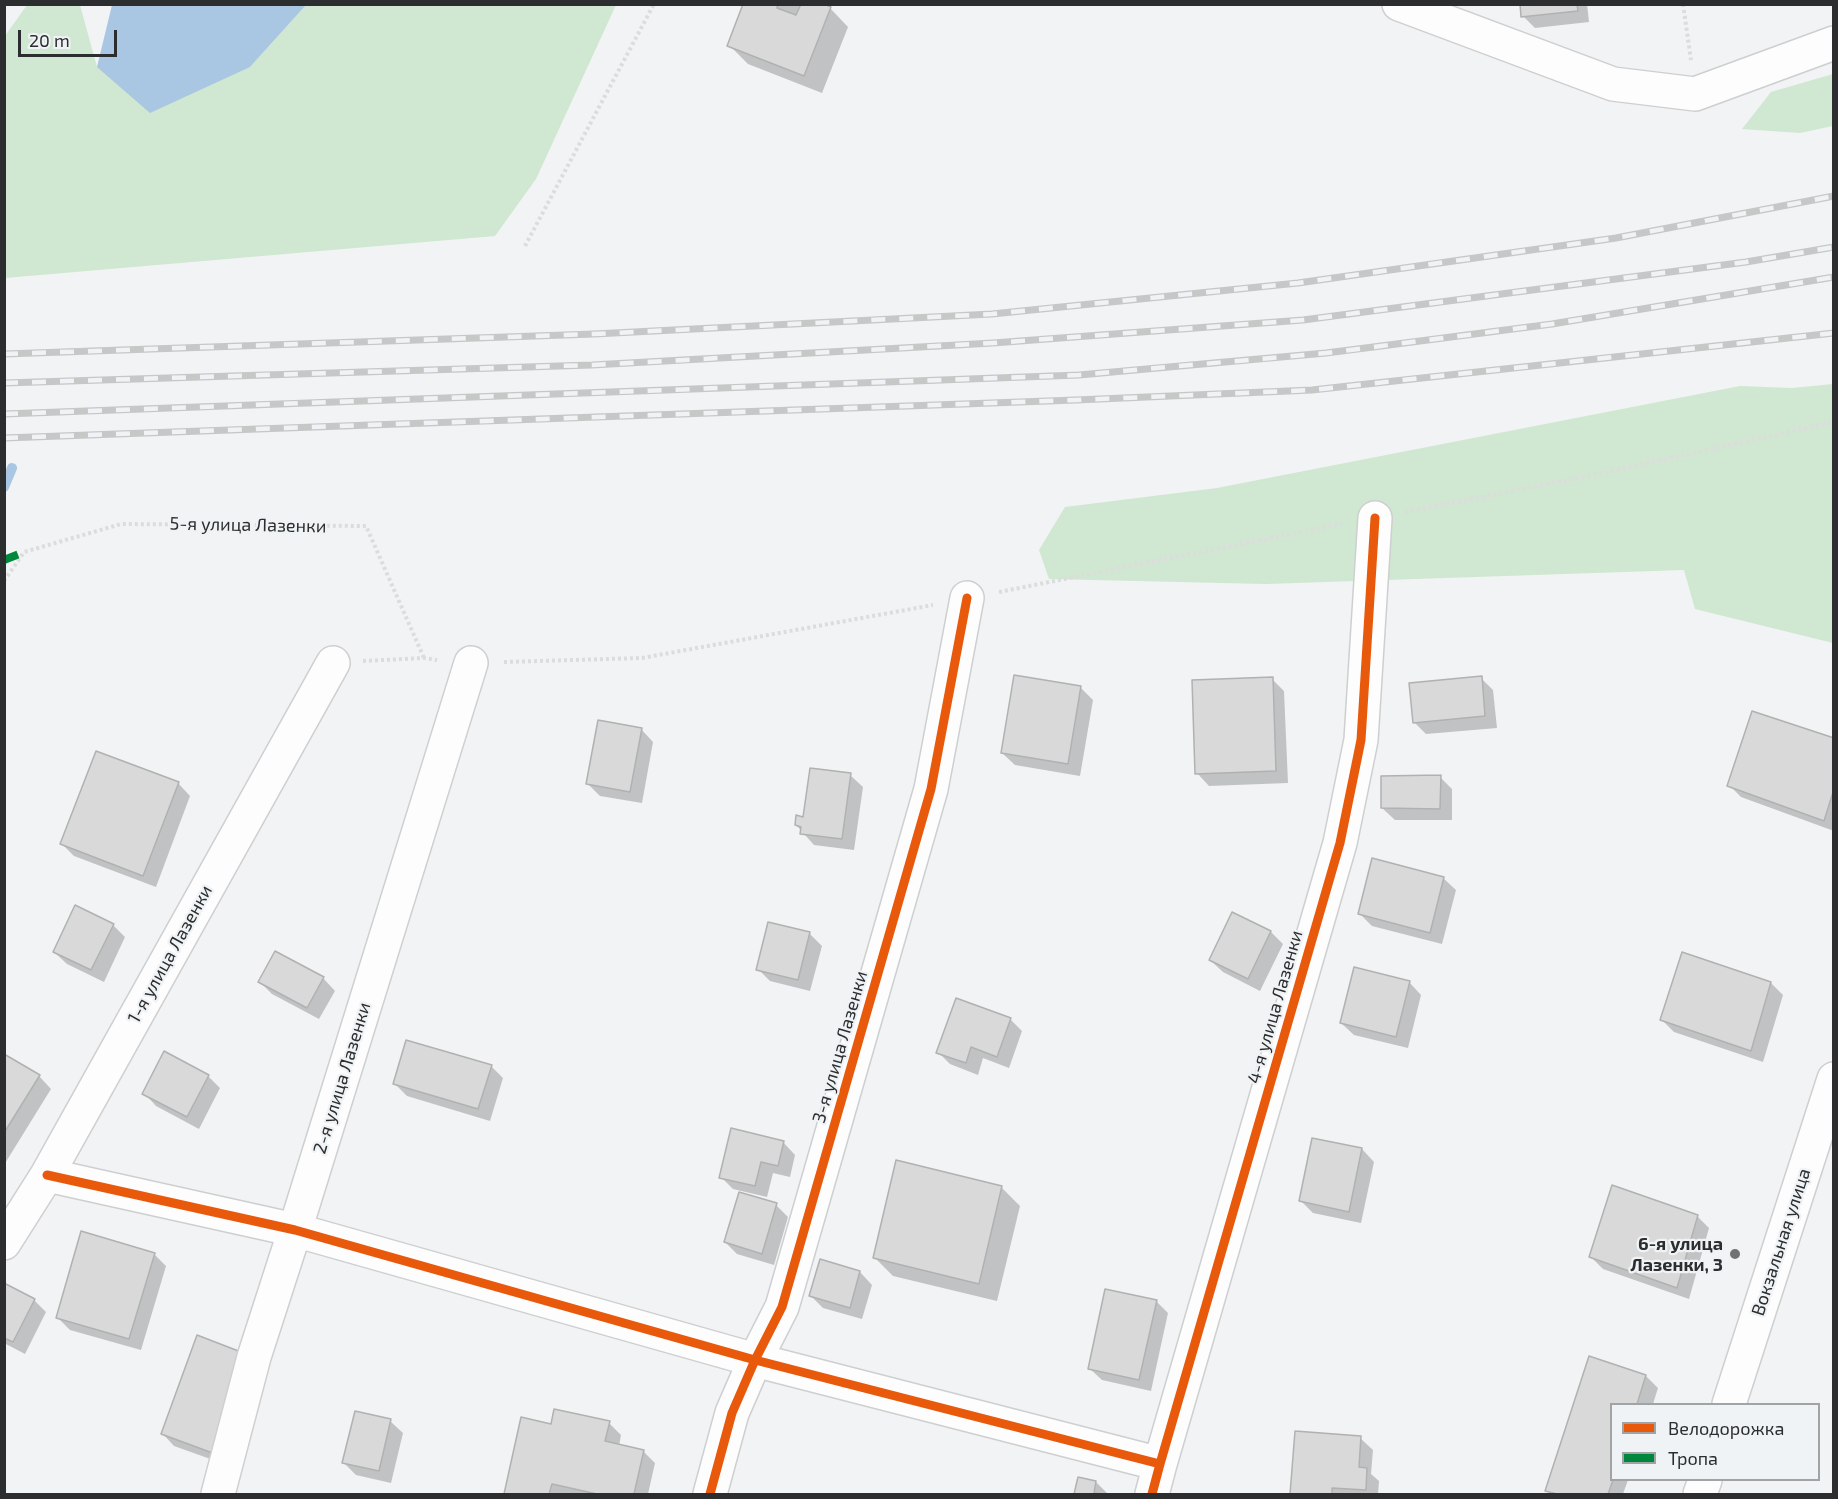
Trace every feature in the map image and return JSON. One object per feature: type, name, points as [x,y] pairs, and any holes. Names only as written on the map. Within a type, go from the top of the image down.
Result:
[{"type":"street","points":[[1399,4],[1613,84],[1695,94],[1833,43]]},
{"type":"street","name":"4-я улица Лазенки","points":[[1156,1479],[1340,843],[1361,740],[1375,518]]},
{"type":"street","name":"3-я улица Лазенки","points":[[710,1494],[732,1413],[755,1360],[782,1307],[931,789],[967,598]]},
{"type":"street","name":"1-я улица Лазенки","points":[[4,1243],[47,1174],[333,663]]},
{"type":"street","name":"2-я улица Лазенки","points":[[218,1494],[254,1357],[471,663]]},
{"type":"street","name":"Вокзальная улица","points":[[1729,1403],[1833,1079]]},
{"type":"street","points":[[47,1174],[295,1230],[755,1360],[1156,1479]]},
{"type":"path","points":[[525,246],[654,4]]},
{"type":"path","points":[[1683,4],[1695,94]]},
{"type":"path","points":[[333,663],[424,658],[471,663],[642,658],[967,598],[1603,473],[1833,422]]},
{"type":"green space","points":[[27,5],[80,5],[97,67],[250,67],[306,5],[616,5],[536,179],[495,236],[5,278],[5,36]]},
{"type":"green space","points":[[1833,74],[1833,126],[1800,133],[1742,129],[1771,92]]},
{"type":"green space","points":[[1833,384],[1833,643],[1695,609],[1684,570],[1266,584],[1049,579],[1039,550],[1065,507],[1217,488],[1740,386],[1792,388]]},
{"type":"water","points":[[112,4],[306,5],[250,67],[150,113],[97,67]]},
{"type":"building","points":[[743,4],[778,4],[777,8],[796,15],[801,4],[824,4],[831,7],[804,76],[727,46]]},
{"type":"building","points":[[1520,4],[1577,4],[1578,11],[1521,17]]},
{"type":"building","points":[[1014,675],[1081,686],[1068,764],[1001,753]]},
{"type":"building","points":[[1482,676],[1485,716],[1413,723],[1409,683]]},
{"type":"building","points":[[1273,677],[1276,771],[1195,774],[1192,680]]},
{"type":"building","points":[[1752,711],[1834,738],[1834,789],[1824,821],[1727,786]]},
{"type":"building","points":[[598,720],[642,728],[630,792],[586,784]]},
{"type":"building","points":[[96,751],[179,782],[143,876],[60,844]]},
{"type":"building","points":[[810,768],[851,773],[842,839],[800,834],[801,827],[795,825],[796,815],[803,817]]},
{"type":"building","points":[[1441,775],[1440,809],[1381,808],[1381,776]]},
{"type":"building","points":[[1372,858],[1444,877],[1430,933],[1358,914]]},
{"type":"building","points":[[75,905],[114,924],[91,970],[53,952]]},
{"type":"building","points":[[1232,912],[1271,931],[1248,979],[1209,960]]},
{"type":"building","points":[[768,922],[810,932],[798,980],[756,970]]},
{"type":"building","points":[[275,951],[324,977],[307,1008],[258,982]]},
{"type":"building","points":[[1682,952],[1771,982],[1751,1051],[1660,1020]]},
{"type":"building","points":[[1354,967],[1410,981],[1396,1037],[1340,1023]]},
{"type":"building","points":[[956,998],[1011,1018],[997,1057],[971,1047],[966,1063],[936,1053]]},
{"type":"building","points":[[406,1040],[492,1065],[478,1109],[393,1084]]},
{"type":"building","points":[[164,1051],[209,1075],[187,1117],[142,1094]]},
{"type":"building","points":[[4,1054],[40,1075],[4,1133]]},
{"type":"building","points":[[731,1128],[784,1141],[778,1166],[761,1162],[755,1186],[719,1178]]},
{"type":"building","points":[[1312,1138],[1362,1148],[1349,1212],[1299,1201]]},
{"type":"building","points":[[896,1160],[1002,1186],[979,1284],[873,1258]]},
{"type":"building","points":[[1612,1185],[1698,1215],[1677,1288],[1589,1257]]},
{"type":"building","points":[[739,1192],[777,1203],[762,1254],[724,1242]]},
{"type":"building","points":[[81,1231],[155,1253],[129,1339],[56,1318]]},
{"type":"building","points":[[820,1259],[860,1271],[850,1308],[809,1296]]},
{"type":"building","points":[[4,1283],[35,1299],[13,1342],[4,1338]]},
{"type":"building","points":[[1105,1289],[1157,1300],[1139,1380],[1088,1369]]},
{"type":"building","points":[[197,1335],[254,1357],[218,1455],[161,1434]]},
{"type":"building","points":[[1589,1356],[1646,1375],[1637,1403],[1610,1403],[1610,1481],[1613,1481],[1608,1494],[1557,1494],[1545,1491]]},
{"type":"building","points":[[554,1409],[610,1421],[605,1441],[644,1450],[634,1494],[597,1494],[552,1484],[549,1494],[504,1494],[521,1417],[551,1424]]},
{"type":"building","points":[[355,1411],[391,1419],[379,1471],[342,1463]]},
{"type":"building","points":[[1295,1431],[1361,1436],[1359,1467],[1367,1468],[1366,1490],[1332,1488],[1332,1494],[1290,1494]]},
{"type":"building","points":[[1078,1477],[1096,1481],[1094,1493],[1101,1494],[1074,1494]]},
{"type":"waterway","points":[[4,487],[12,468]]},
{"type":"railway","points":[[4,354],[594,334],[992,314],[1298,283],[1616,238],[1834,196]]},
{"type":"railway","points":[[4,383],[592,365],[993,343],[1303,320],[1746,262],[1834,247]]},
{"type":"railway","points":[[4,414],[1079,375],[1326,353],[1552,324],[1834,277]]},
{"type":"railway","points":[[4,438],[1312,390],[1834,333]]},
{"type":"marked path","points":[[4,560],[24,552]]},
{"type":"cycle path","points":[[1152,1494],[1340,843],[1361,740],[1375,518]]},
{"type":"cycle path","points":[[710,1494],[732,1413],[755,1360],[782,1307],[931,789],[967,598]]},
{"type":"cycle path","points":[[47,1175],[295,1230],[755,1360],[1160,1464]]},
{"type":"place","name":"6-я улица Лазенки, 3","points":[[1735,1254]]}]
